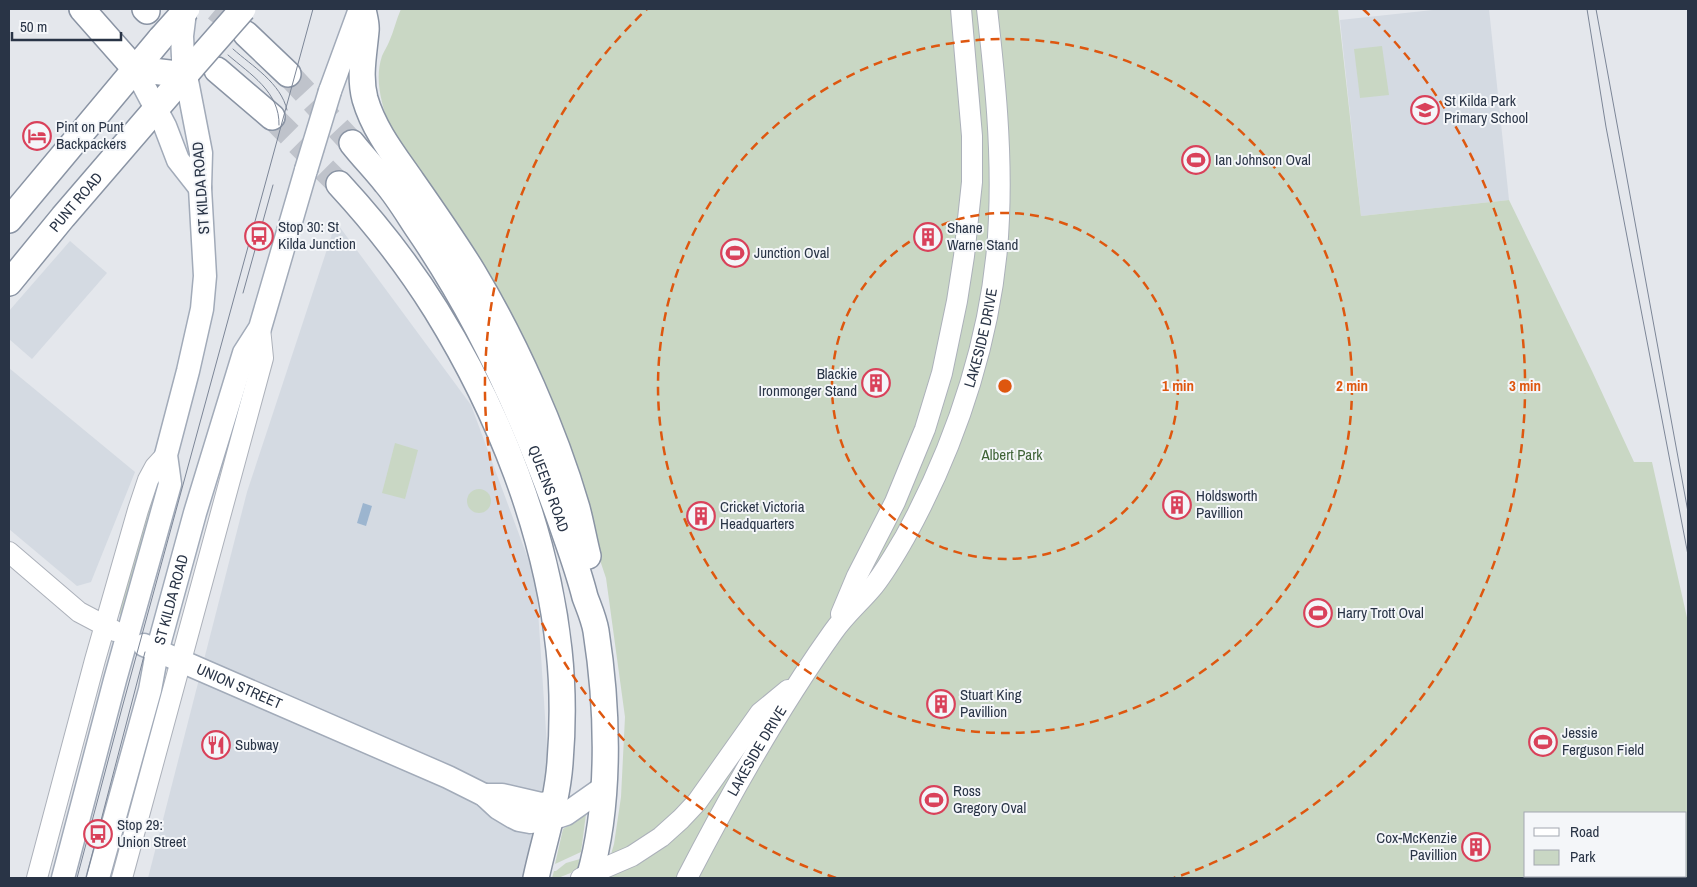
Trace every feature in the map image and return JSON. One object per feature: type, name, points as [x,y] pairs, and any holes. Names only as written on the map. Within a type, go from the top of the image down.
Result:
[{"type":"highway","points":[[82,9],[136,68],[195,67],[272,117]]},
{"type":"highway","name":"PUNT ROAD","points":[[9,283],[63,217],[195,67],[243,9]]},
{"type":"highway","points":[[362,9],[366,29],[362,56],[362,82],[371,116],[391,153],[451,237],[473,272],[500,321],[538,402],[555,444],[577,509],[599,606],[596,629]]},
{"type":"highway","points":[[9,220],[186,10]]},
{"type":"highway","points":[[246,34],[288,74]]},
{"type":"highway","name":"QUEENS ROAD","points":[[352,144],[386,183],[442,264],[473,317],[497,364],[518,411],[558,513],[596,629],[605,732],[603,788],[600,819],[587,877]]},
{"type":"highway","name":"QUEENS ROAD","points":[[339,184],[382,233],[436,309],[485,401],[515,472],[534,527],[549,586],[560,651],[561,687],[561,742],[553,811],[536,878]]},
{"type":"main road","name":"ST KILDA ROAD","points":[[98,878],[150,690],[157,652],[195,513],[244,353],[260,328],[330,91],[362,9]]},
{"type":"main road","name":"ST KILDA ROAD","points":[[63,878],[170,484],[166,455],[188,371],[203,298],[204,250],[200,188],[201,152],[195,67],[182,36],[186,10]]},
{"type":"main road","points":[[136,68],[157,108],[178,160],[200,188]]},
{"type":"main road","name":"UNION STREET","points":[[127,637],[157,652],[448,778],[484,796],[498,808],[519,820],[530,822],[553,811]]},
{"type":"main road","points":[[553,811],[571,811],[603,788]]},
{"type":"street","name":"LAKESIDE DRIVE","points":[[835,630],[857,576],[909,471],[928,420],[942,373],[964,256],[972,182],[972,136],[961,9]]},
{"type":"street","name":"LAKESIDE DRIVE","points":[[687,878],[734,790],[802,680],[835,630],[874,586],[904,538],[941,463],[958,422],[970,383],[989,302],[999,220],[999,130],[987,9]]},
{"type":"street","name":"ST KILDA ROAD","points":[[122,878],[263,358],[260,328]]},
{"type":"street","points":[[942,373],[970,383]]},
{"type":"street","name":"ST KILDA ROAD","points":[[37,878],[104,626],[148,480],[155,467],[166,455]]},
{"type":"street","name":"UNION STREET","points":[[9,552],[79,612],[127,637]]},
{"type":"street","points":[[587,877],[632,856],[661,837],[681,819],[702,796],[760,712],[802,680]]},
{"type":"shaded area","name":"St Kilda Park Primary School","points":[[1442,9],[1489,9],[1509,200],[1361,216],[1340,20]]},
{"type":"shaded area","points":[[336,222],[471,405],[536,580],[549,777],[524,878],[148,878],[247,492]]},
{"type":"shaded area","points":[[70,241],[107,273],[32,359],[9,339],[9,311]]},
{"type":"shaded area","points":[[9,368],[135,472],[91,582],[77,586],[9,529]]},
{"type":"green space","name":"Albert Park","points":[[401,9],[1338,9],[1361,216],[1509,200],[1634,462],[1652,462],[1688,622],[1688,878],[604,878],[614,844],[621,797],[625,717],[606,578],[575,486],[389,126],[382,101],[379,74],[382,56],[391,38]]},
{"type":"green space","points":[[1382,46],[1389,95],[1360,98],[1354,49]]},
{"type":"green space","points":[[395,443],[418,450],[405,499],[382,493]]},
{"type":"green space","points":[[155,481],[162,485],[125,617],[118,613]]},
{"type":"green space","points":[[479,489],[484,490],[490,496],[490,506],[484,512],[479,513],[474,512],[468,506],[467,501],[468,496],[474,490]]},
{"type":"green space","points":[[584,813],[586,814],[581,852],[555,864],[563,829],[576,821]]},
{"type":"green space","points":[[580,859],[578,870],[558,878],[552,878],[554,871],[566,863]]},
{"type":"water","points":[[363,503],[372,506],[366,526],[357,523]]},
{"type":"tunnel","points":[[216,9],[246,34]]},
{"type":"tunnel","points":[[288,74],[352,143]]},
{"type":"tunnel","points":[[272,117],[339,184]]},
{"type":"tram line","points":[[77,878],[313,9]]},
{"type":"tram line","points":[[1587,9],[1606,127],[1688,555]]},
{"type":"tram line","points":[[1596,9],[1688,512]]},
{"type":"tram line","points":[[233,49],[272,83],[279,91],[287,110]]},
{"type":"tram line","points":[[228,55],[254,77],[269,93],[275,103],[279,125]]},
{"type":"tram line","points":[[243,293],[273,185]]},
{"type":"tram line","points":[[86,878],[145,652]]},
{"type":"place","name":"St Kilda Park Primary School","points":[[1425,110]]},
{"type":"place","name":"Pint on Punt Backpackers","points":[[37,136]]},
{"type":"place","name":"Ian Johnson Oval","points":[[1196,160]]},
{"type":"place","name":"Stop 30: St Kilda Junction","points":[[259,236]]},
{"type":"place","name":"Shane Warne Stand","points":[[928,237]]},
{"type":"place","name":"Junction Oval","points":[[735,253]]},
{"type":"place","name":"Blackie Ironmonger Stand","points":[[876,383]]},
{"type":"place","name":"Holdsworth Pavillion","points":[[1177,505]]},
{"type":"place","name":"Cricket Victoria Headquarters","points":[[701,516]]},
{"type":"place","name":"Harry Trott Oval","points":[[1318,613]]},
{"type":"place","name":"Stuart King Pavillion","points":[[941,704]]},
{"type":"place","name":"Jessie Ferguson Field","points":[[1543,742]]},
{"type":"place","name":"Subway","points":[[216,745]]},
{"type":"place","name":"Ross Gregory Oval","points":[[934,800]]},
{"type":"place","name":"Stop 29: Union Street","points":[[98,834]]},
{"type":"place","name":"Cox-McKenzie Pavillion","points":[[1476,847]]}]
